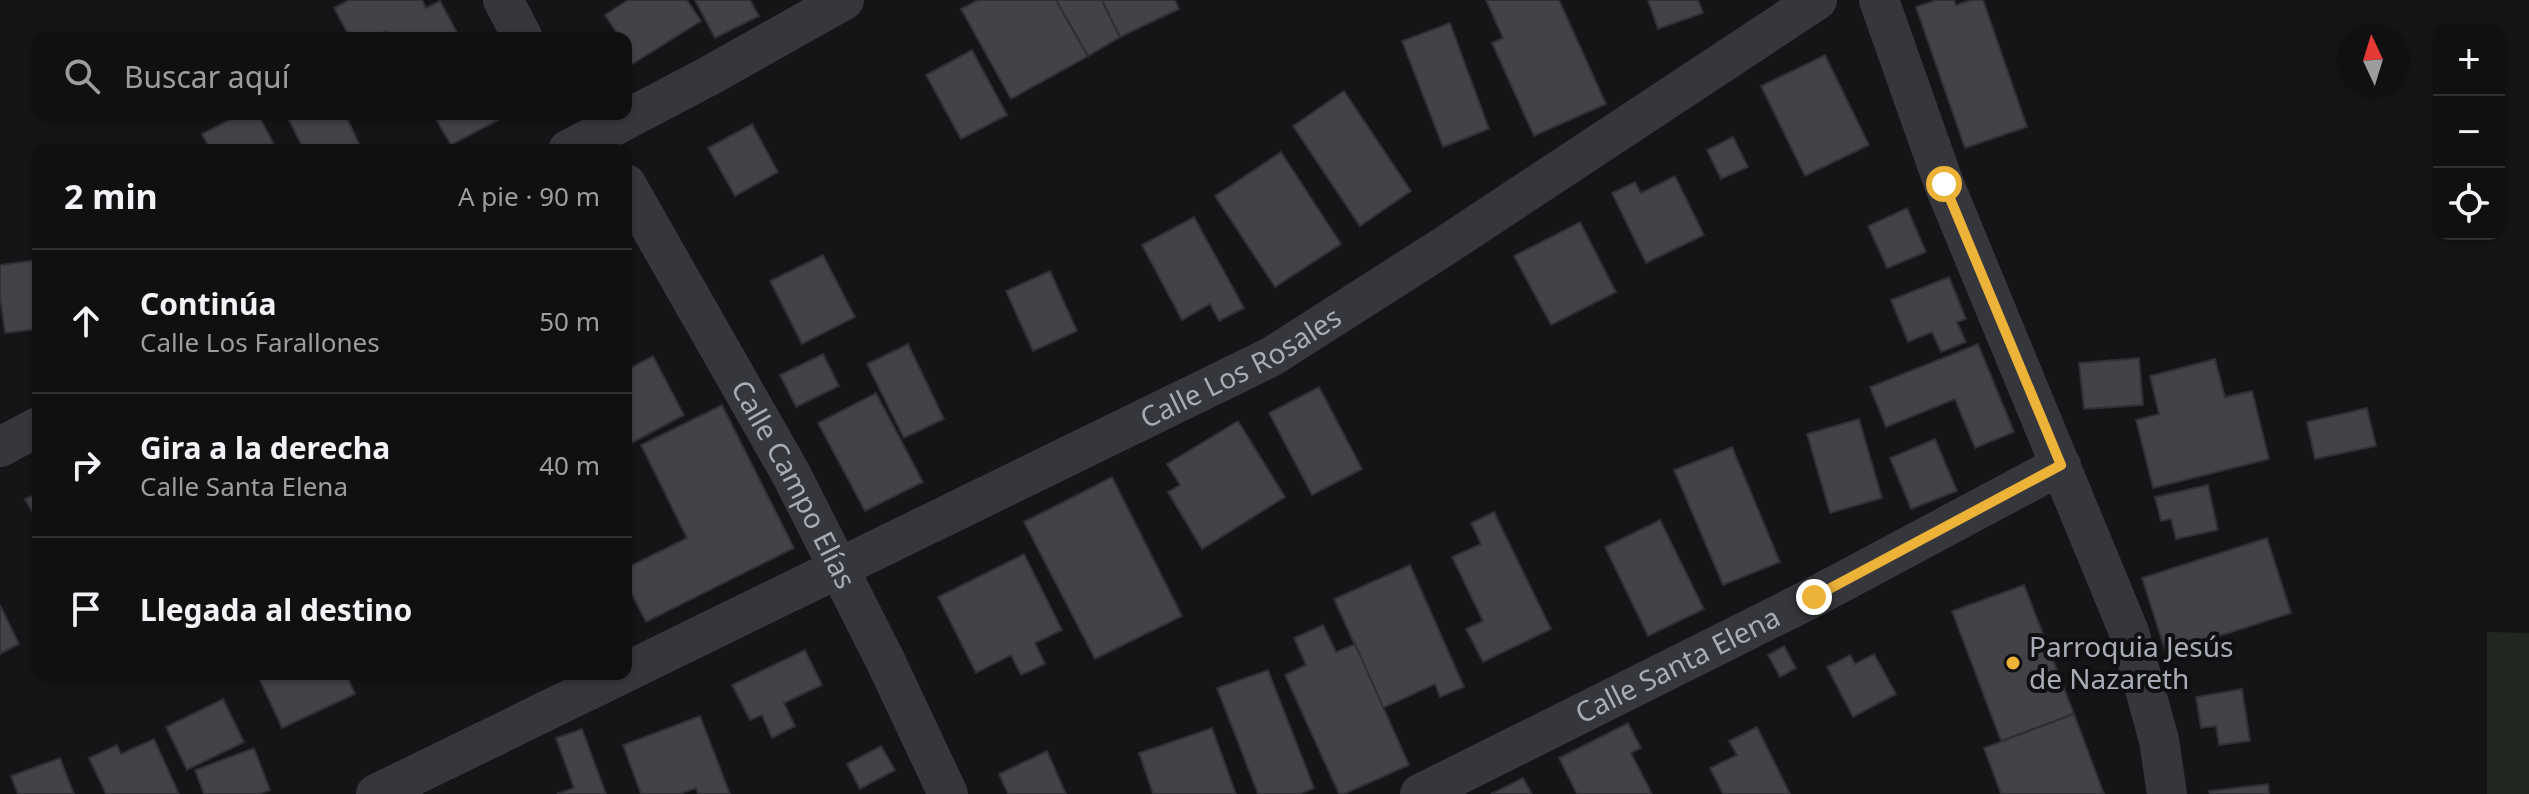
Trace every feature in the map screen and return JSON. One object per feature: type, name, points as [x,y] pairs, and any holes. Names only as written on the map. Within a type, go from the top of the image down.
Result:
[{"type":"street","points":[[503,0],[520,32]]},
{"type":"street","points":[[632,114],[707,77],[844,0]]},
{"type":"street","name":"Calle Los Rosales","points":[[632,669],[1271,357],[1817,0]]},
{"type":"street","points":[[1879,0],[1944,184],[2129,632],[2159,740],[2167,794]]},
{"type":"street","points":[[582,138],[619,120]]},
{"type":"street","name":"Calle Campo Elías","points":[[632,195],[791,474],[948,794]]},
{"type":"street","points":[[0,447],[32,430]]},
{"type":"street","name":"Calle Santa Elena","points":[[1420,794],[1814,597],[2061,465]]},
{"type":"street","name":"Calle Los Rosales","points":[[376,794],[610,680]]},
{"type":"shaded area","points":[[2487,632],[2529,633],[2529,794],[2487,794]]},
{"type":"building","points":[[349,0],[422,0],[426,8],[440,1],[457,32],[347,32],[334,8]]},
{"type":"building","points":[[628,0],[687,0],[701,21],[632,64],[632,32],[616,32],[605,15]]},
{"type":"building","points":[[695,0],[750,0],[759,16],[715,38]]},
{"type":"building","points":[[978,0],[1056,0],[1088,56],[1011,99],[961,9]]},
{"type":"building","points":[[1056,0],[1102,0],[1120,37],[1088,56]]},
{"type":"building","points":[[1102,0],[1175,0],[1179,9],[1120,37]]},
{"type":"building","points":[[1486,0],[1559,0],[1606,104],[1534,136],[1492,43],[1503,38]]},
{"type":"building","points":[[1648,0],[1698,0],[1703,13],[1658,29]]},
{"type":"building","points":[[1936,0],[1954,0],[1956,5],[1983,0],[2027,127],[1965,148],[1916,7]]},
{"type":"building","points":[[1450,23],[1489,129],[1443,147],[1402,41]]},
{"type":"building","points":[[972,50],[1007,115],[961,139],[926,75]]},
{"type":"building","points":[[1825,55],[1869,145],[1805,176],[1761,86]]},
{"type":"building","points":[[1344,91],[1411,191],[1360,226],[1293,126]]},
{"type":"building","points":[[229,120],[261,120],[274,144],[207,144],[202,134]]},
{"type":"building","points":[[289,120],[348,120],[359,144],[301,144]]},
{"type":"building","points":[[436,120],[498,120],[453,144]]},
{"type":"building","points":[[752,124],[778,172],[735,196],[708,148]]},
{"type":"building","points":[[1733,137],[1748,167],[1721,179],[1707,150]]},
{"type":"building","points":[[1281,152],[1341,244],[1275,287],[1215,196]]},
{"type":"building","points":[[1675,176],[1704,235],[1646,263],[1612,193],[1635,182],[1641,193]]},
{"type":"building","points":[[1907,208],[1926,252],[1887,268],[1868,226]]},
{"type":"building","points":[[1194,217],[1244,308],[1219,321],[1210,304],[1182,320],[1142,245]]},
{"type":"building","points":[[1580,222],[1616,292],[1551,325],[1514,256]]},
{"type":"building","points":[[823,255],[855,317],[802,344],[770,281]]},
{"type":"building","points":[[32,261],[32,330],[5,333],[0,265]]},
{"type":"building","points":[[1050,271],[1077,331],[1033,351],[1006,291]]},
{"type":"building","points":[[1949,277],[1966,319],[1957,322],[1966,342],[1941,352],[1932,332],[1908,342],[1891,300]]},
{"type":"building","points":[[908,344],[944,419],[904,438],[867,364]]},
{"type":"building","points":[[1978,344],[2014,432],[1975,448],[1955,399],[1886,427],[1870,387]]},
{"type":"building","points":[[823,354],[839,386],[796,407],[780,375]]},
{"type":"building","points":[[653,356],[684,415],[632,443],[632,367]]},
{"type":"building","points":[[2139,358],[2143,405],[2084,409],[2079,363]]},
{"type":"building","points":[[2215,359],[2225,397],[2252,391],[2269,459],[2153,488],[2136,420],[2159,414],[2150,376]]},
{"type":"building","points":[[1319,387],[1362,469],[1312,495],[1269,413]]},
{"type":"building","points":[[876,393],[923,482],[865,511],[818,423]]},
{"type":"building","points":[[722,405],[794,548],[646,622],[632,595],[632,565],[687,538],[641,445]]},
{"type":"building","points":[[2367,408],[2376,446],[2315,459],[2307,422]]},
{"type":"building","points":[[1859,419],[1882,498],[1830,513],[1807,434]]},
{"type":"building","points":[[1238,421],[1285,497],[1202,549],[1168,492],[1180,485],[1167,464]]},
{"type":"building","points":[[1935,439],[1957,491],[1911,509],[1890,458]]},
{"type":"building","points":[[1732,447],[1780,562],[1723,585],[1674,470]]},
{"type":"building","points":[[1112,477],[1182,616],[1095,659],[1024,522]]},
{"type":"building","points":[[2208,485],[2218,530],[2176,539],[2171,519],[2161,521],[2155,497]]},
{"type":"building","points":[[32,496],[32,512],[25,499]]},
{"type":"building","points":[[1494,512],[1551,629],[1483,662],[1466,629],[1483,621],[1452,557],[1481,544],[1471,523]]},
{"type":"building","points":[[1660,520],[1704,609],[1648,636],[1605,547]]},
{"type":"building","points":[[2267,538],[2291,613],[2166,653],[2142,578]]},
{"type":"building","points":[[1024,554],[1062,630],[1035,643],[1045,664],[1021,675],[1011,655],[976,673],[938,597]]},
{"type":"building","points":[[1410,565],[1464,687],[1440,697],[1435,684],[1383,708],[1334,599]]},
{"type":"building","name":"Parroquia Jesús de Nazareth","points":[[2024,585],[2074,714],[2001,741],[1952,611]]},
{"type":"building","points":[[0,605],[19,644],[0,654]]},
{"type":"building","points":[[1323,625],[1336,652],[1355,644],[1409,765],[1344,794],[1339,794],[1285,675],[1306,665],[1294,638]]},
{"type":"building","points":[[1784,646],[1796,668],[1780,677],[1768,655]]},
{"type":"building","points":[[805,650],[822,685],[784,703],[795,726],[772,738],[762,715],[750,720],[732,685]]},
{"type":"building","points":[[1874,654],[1896,694],[1853,717],[1827,667],[1850,655],[1855,664]]},
{"type":"building","points":[[1268,670],[1314,788],[1300,794],[1258,794],[1217,688]]},
{"type":"building","points":[[260,680],[349,680],[355,694],[282,728]]},
{"type":"building","points":[[2242,689],[2250,741],[2219,745],[2216,726],[2201,728],[2196,697]]},
{"type":"building","points":[[223,699],[244,742],[187,770],[166,727]]},
{"type":"building","points":[[2074,714],[2104,794],[2001,794],[1984,748]]},
{"type":"building","points":[[700,716],[730,794],[698,794],[696,788],[680,794],[641,794],[623,745]]},
{"type":"building","points":[[1628,723],[1641,748],[1631,753],[1652,794],[1577,794],[1559,758]]},
{"type":"building","points":[[1757,727],[1790,794],[1723,794],[1710,768],[1737,755],[1729,741]]},
{"type":"building","points":[[1212,728],[1236,794],[1153,794],[1139,753]]},
{"type":"building","points":[[582,729],[606,794],[557,794],[574,788],[556,738]]},
{"type":"building","points":[[154,739],[179,794],[106,794],[89,758],[117,745],[121,754]]},
{"type":"building","points":[[881,746],[895,770],[860,789],[847,764]]},
{"type":"building","points":[[254,748],[270,790],[260,794],[204,794],[195,770]]},
{"type":"building","points":[[1047,751],[1066,794],[1008,794],[999,774]]},
{"type":"building","points":[[60,758],[74,794],[18,794],[11,776]]},
{"type":"building","points":[[1523,778],[1532,794],[1491,794]]},
{"type":"building","points":[[2268,784],[2269,794],[2210,794],[2209,791]]},
{"type":"place","name":"Parroquia Jesús de Nazareth","points":[[2013,663]]},
{"type":"route","points":[[1814,597],[2061,465],[1944,184]]}]
